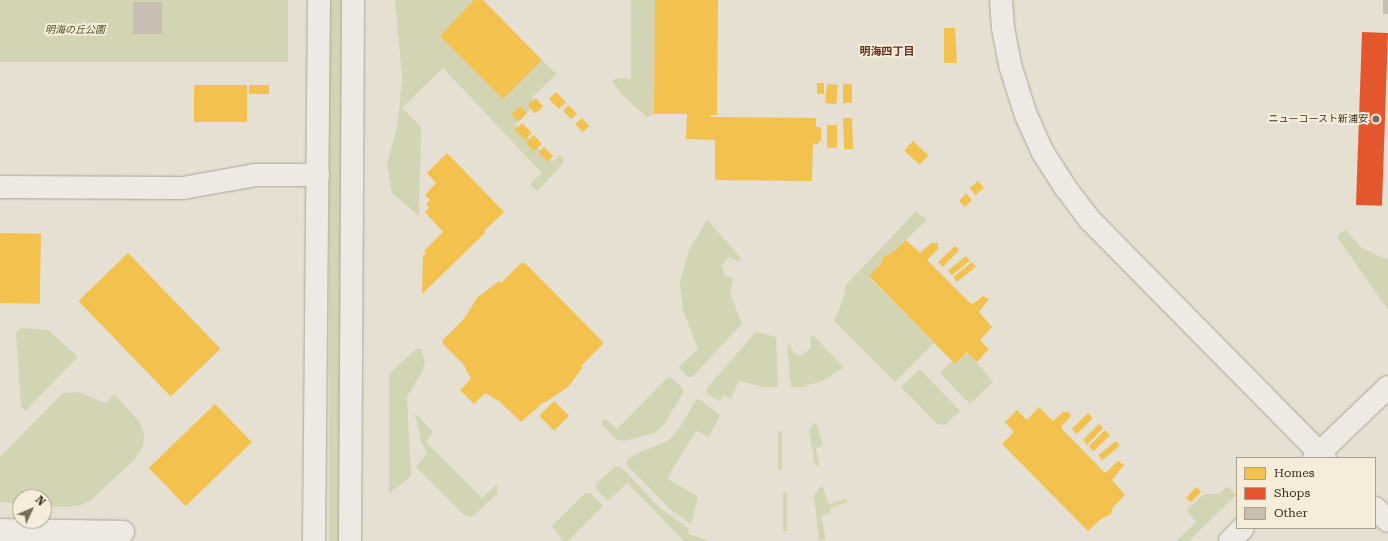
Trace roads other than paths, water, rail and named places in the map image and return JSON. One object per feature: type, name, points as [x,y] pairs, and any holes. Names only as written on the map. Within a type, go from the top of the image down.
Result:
[{"type":"street","points":[[314,541],[319,0]]},
{"type":"street","points":[[350,541],[353,0]]},
{"type":"street","points":[[1001,0],[1003,28],[1010,65],[1026,116],[1042,151],[1065,187],[1089,219],[1320,456],[1388,387]]},
{"type":"street","points":[[0,187],[184,188],[255,175],[318,175]]},
{"type":"street","points":[[1376,509],[1388,520]]},
{"type":"street","points":[[1230,541],[1242,529]]},
{"type":"street","points":[[0,530],[123,532]]},
{"type":"place","name":"ニューコースト新浦安","points":[[1376,119]]},
{"type":"district","name":"明海四丁目","points":[[887,52]]},
{"type":"park label","name":"明海の丘公園","points":[[75,30]]}]
